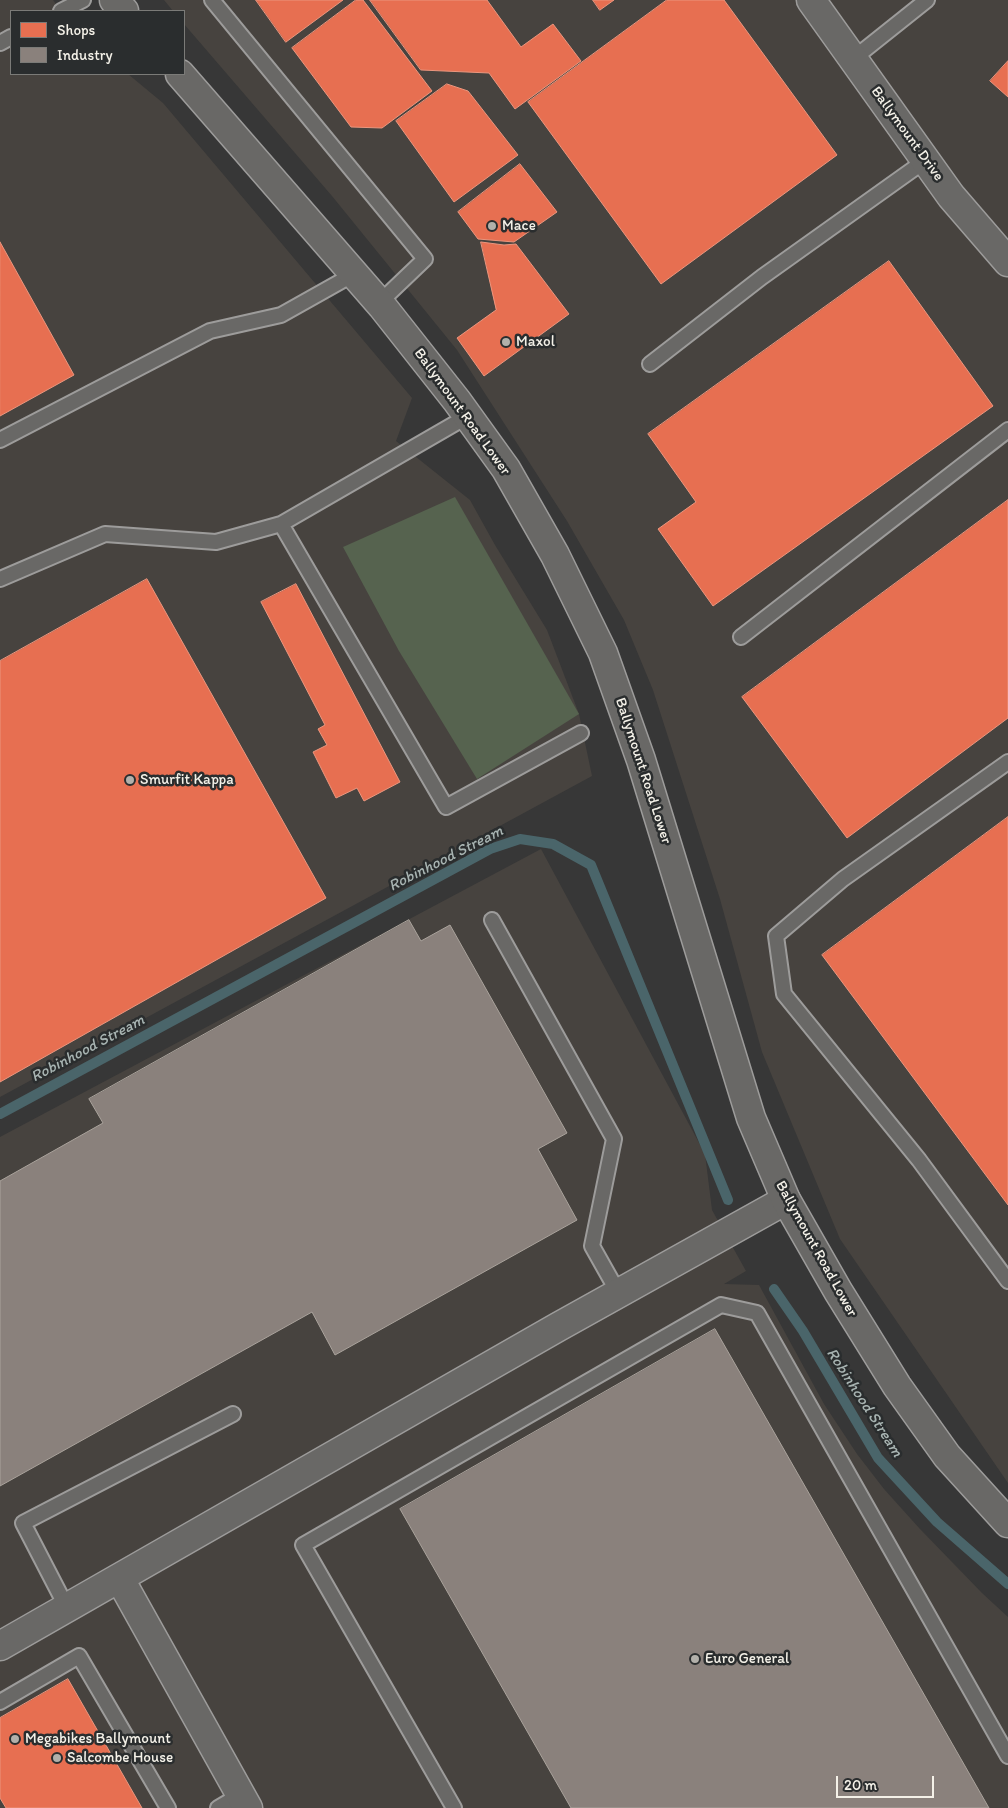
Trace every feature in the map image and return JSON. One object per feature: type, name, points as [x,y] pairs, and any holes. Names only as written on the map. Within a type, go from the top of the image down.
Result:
[{"type":"street","points":[[114,0],[123,10]]},
{"type":"street","name":"Ballymount Drive","points":[[811,0],[951,196],[1008,262]]},
{"type":"street","name":"Ballymount Road Lower","points":[[181,75],[379,303],[468,416],[506,469],[550,546],[603,654],[641,760],[751,1118],[786,1200],[838,1291],[897,1386],[947,1456],[1008,1523]]},
{"type":"street","points":[[0,1646],[786,1200]]},
{"type":"street","points":[[120,1578],[235,1804]]},
{"type":"lane","points":[[63,10],[83,0]]},
{"type":"lane","points":[[212,0],[425,259],[379,303]]},
{"type":"lane","points":[[853,59],[927,0]]},
{"type":"lane","points":[[650,364],[762,277],[926,160]]},
{"type":"lane","points":[[0,440],[210,331],[281,315],[354,274]]},
{"type":"lane","points":[[0,579],[105,534],[216,542],[282,524],[468,416]]},
{"type":"lane","points":[[741,637],[1008,430]]},
{"type":"lane","points":[[282,524],[446,807],[581,733]]},
{"type":"lane","points":[[1008,762],[843,879],[776,936],[784,994],[918,1160],[1008,1281]]},
{"type":"lane","points":[[492,920],[614,1139],[592,1246],[619,1294]]},
{"type":"lane","points":[[454,1808],[303,1545],[721,1305],[757,1313],[1008,1756]]},
{"type":"lane","points":[[67,1608],[23,1523],[233,1414]]},
{"type":"lane","points":[[0,1702],[79,1656],[168,1808]]},
{"type":"shaded area","points":[[0,0],[53,0],[60,10],[10,10],[10,75],[129,75],[163,103],[412,398],[396,441],[470,500],[547,630],[579,714],[592,776],[0,1097]]},
{"type":"shaded area","points":[[164,0],[1008,0],[1008,1483],[840,1239],[762,1052],[720,899],[653,690],[624,620],[567,521],[457,350],[332,196],[185,25],[185,10],[172,10]]},
{"type":"shaded area","points":[[541,849],[705,1154],[712,1210],[746,1271],[724,1284],[759,1285],[824,1404],[857,1454],[884,1489],[920,1529],[1008,1617],[1008,1808],[0,1808],[0,1137]]},
{"type":"green space","points":[[455,497],[579,714],[477,779],[399,651],[343,547]]},
{"type":"building: Shops","points":[[256,0],[343,0],[286,42]]},
{"type":"building: Shops","points":[[356,0],[363,0],[432,91],[382,128],[351,127],[292,48]]},
{"type":"building: Shops","points":[[370,0],[487,0],[521,47],[553,24],[581,61],[515,109],[489,73],[421,70]]},
{"type":"building: Shops","points":[[593,0],[614,0],[600,10]]},
{"type":"building: Shops","points":[[667,0],[724,0],[837,155],[661,284],[528,102]]},
{"type":"building: Shops","points":[[1008,61],[1008,97],[990,81]]},
{"type":"building: Shops","points":[[447,84],[468,91],[518,155],[454,202],[396,121]]},
{"type":"building: Shops","points":[[520,164],[557,212],[514,242],[478,239],[458,212]]},
{"type":"building: Shops","points":[[0,242],[74,375],[0,416]]},
{"type":"building: Shops","points":[[481,242],[504,245],[516,244],[569,314],[484,376],[457,338],[496,310]]},
{"type":"building: Shops","points":[[889,261],[993,406],[713,606],[658,529],[696,502],[648,434]]},
{"type":"building: Shops","points":[[1008,500],[1008,718],[847,838],[742,697]]},
{"type":"building: Shops","name":"Smurfit Kappa","points":[[147,579],[326,898],[0,1082],[0,661]]},
{"type":"building: Shops","points":[[296,584],[400,782],[364,801],[357,788],[336,798],[313,752],[327,745],[318,729],[325,725],[261,602]]},
{"type":"building: Shops","points":[[1008,817],[1008,1205],[822,955]]},
{"type":"building: Shops","name":"Salcombe House","points":[[68,1679],[142,1808],[6,1808],[0,1798],[0,1718]]},
{"type":"building: Industry","points":[[409,920],[421,941],[450,925],[567,1133],[538,1149],[577,1220],[335,1355],[312,1312],[0,1486],[0,1181],[103,1123],[89,1099]]},
{"type":"building: Industry","name":"Euro General","points":[[715,1329],[989,1808],[571,1808],[400,1509]]},
{"type":"waterway","name":"Robinhood Stream","points":[[0,1114],[490,849],[520,839],[553,844],[591,865],[728,1200]]},
{"type":"waterway","name":"Robinhood Stream","points":[[774,1289],[803,1331],[878,1458],[937,1522],[1008,1584]]},
{"type":"place","name":"Mace","points":[[492,226]]},
{"type":"place","name":"Maxol","points":[[506,342]]},
{"type":"place","name":"Smurfit Kappa","points":[[130,780]]},
{"type":"place","name":"Euro General","points":[[695,1659]]},
{"type":"place","name":"Megabikes Ballymount","points":[[15,1739]]},
{"type":"place","name":"Salcombe House","points":[[57,1758]]}]
